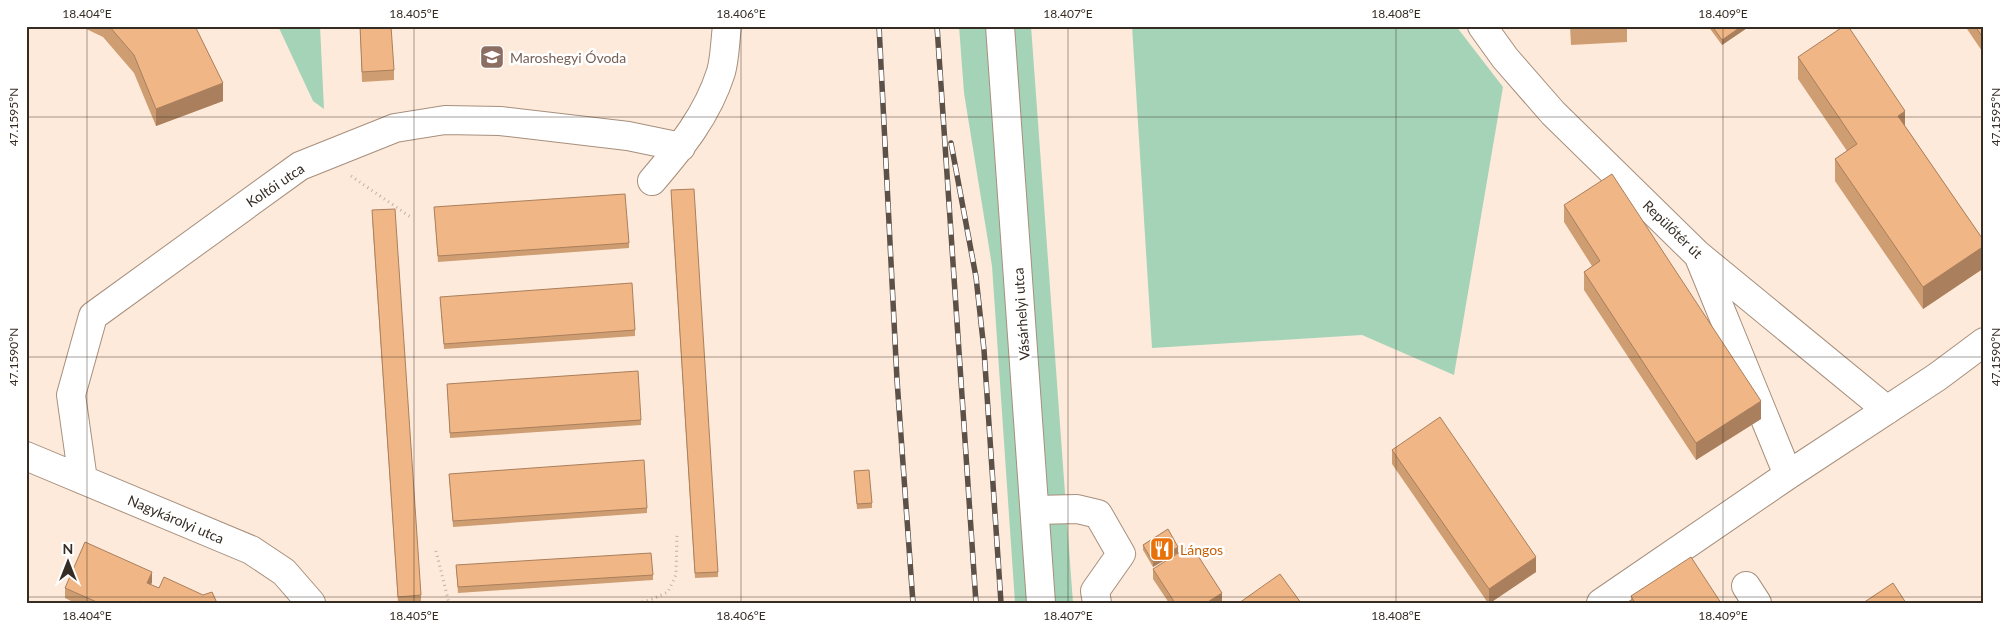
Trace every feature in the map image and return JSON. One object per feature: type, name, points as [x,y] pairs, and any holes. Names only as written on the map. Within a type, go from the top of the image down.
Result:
[{"type":"street","points":[[652,181],[681,147],[700,120],[722,71],[727,26]]},
{"type":"street","name":"Vásárhelyi utca","points":[[1000,26],[1041,603]]},
{"type":"street","name":"Repülőtér út","points":[[1482,26],[1505,58],[1553,112],[1697,254],[1887,410]]},
{"type":"street","name":"Koltói utca","points":[[83,480],[71,395],[93,316],[300,166],[394,128],[445,120],[500,121],[628,136],[681,147]]},
{"type":"street","points":[[1697,254],[1788,475]]},
{"type":"street","points":[[1601,603],[1788,475],[1936,377],[1984,342]]},
{"type":"street","name":"Nagykárolyi utca","points":[[26,456],[251,550],[284,572],[311,603]]},
{"type":"street","points":[[1035,510],[1077,509],[1098,514],[1121,554],[1094,591],[1097,603]]},
{"type":"path","points":[[349,175],[412,218]]},
{"type":"path","points":[[637,603],[650,600],[668,592],[676,575],[677,534]]},
{"type":"path","points":[[436,551],[449,603]]},
{"type":"green space","points":[[278,26],[320,26],[324,109],[313,101]]},
{"type":"green space","points":[[959,26],[1031,26],[1073,603],[1015,603],[992,266],[964,93]]},
{"type":"green space","points":[[1132,26],[1456,26],[1503,87],[1454,375],[1362,335],[1152,348]]},
{"type":"building","points":[[109,26],[195,26],[223,83],[156,109],[134,55]]},
{"type":"building","points":[[360,26],[391,26],[394,70],[362,72]]},
{"type":"building","points":[[1571,26],[1593,26],[1571,28]]},
{"type":"building","points":[[1712,26],[1742,26],[1722,40]]},
{"type":"building","points":[[1844,26],[1848,26],[1905,111],[1898,116],[1984,241],[1984,246],[1923,287],[1835,159],[1857,144],[1798,57]]},
{"type":"building","points":[[1975,26],[1984,26],[1984,39]]},
{"type":"building","points":[[1612,174],[1761,401],[1696,443],[1584,272],[1600,261],[1564,205]]},
{"type":"building","points":[[694,189],[718,572],[695,573],[671,190]]},
{"type":"building","points":[[625,194],[629,243],[438,256],[434,207]]},
{"type":"building","points":[[395,209],[421,595],[398,597],[372,210]]},
{"type":"building","points":[[632,283],[635,330],[444,344],[440,297]]},
{"type":"building","points":[[638,371],[641,420],[450,433],[447,384]]},
{"type":"building","points":[[1440,417],[1536,557],[1489,589],[1392,450]]},
{"type":"building","points":[[644,460],[647,508],[453,521],[449,474]]},
{"type":"building","points":[[869,470],[872,503],[857,504],[854,471]]},
{"type":"building","points":[[1168,529],[1178,547],[1153,562],[1143,545]]},
{"type":"building","points":[[85,542],[152,572],[147,583],[159,588],[164,577],[203,595],[212,592],[217,603],[142,603],[139,601],[138,603],[99,603],[65,588]]},
{"type":"building","points":[[1191,545],[1222,593],[1206,603],[1175,603],[1153,569]]},
{"type":"building","points":[[651,553],[653,575],[458,587],[456,565]]},
{"type":"building","points":[[1691,557],[1721,603],[1635,603],[1631,596]]},
{"type":"building","points":[[1280,574],[1301,603],[1239,603]]},
{"type":"building","points":[[1893,583],[1906,603],[1863,603]]},
{"type":"railway","points":[[879,26],[897,380],[913,603]]},
{"type":"railway","points":[[937,26],[976,603]]},
{"type":"railway","points":[[951,143],[976,277],[984,350],[1001,603]]},
{"type":"place","name":"Maroshegyi Óvoda","points":[[492,57]]},
{"type":"place","name":"Lángos","points":[[1162,549]]}]
